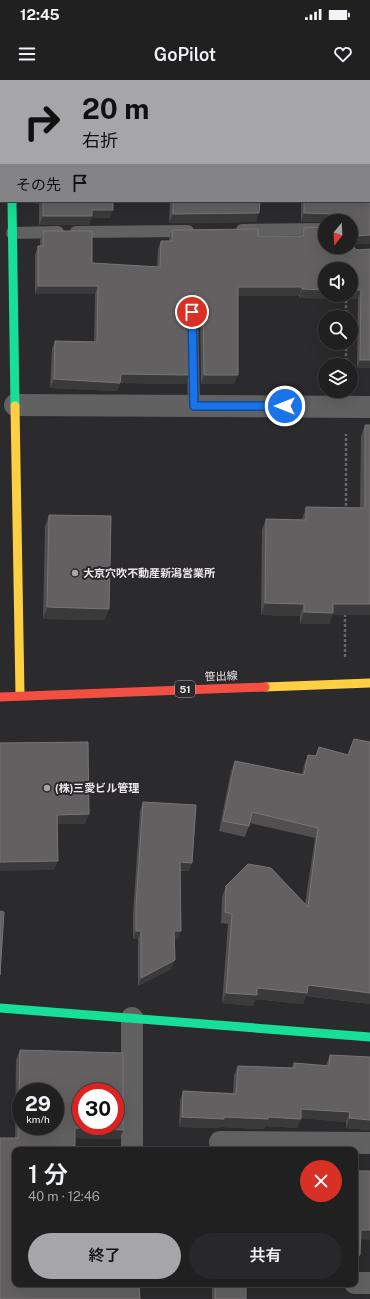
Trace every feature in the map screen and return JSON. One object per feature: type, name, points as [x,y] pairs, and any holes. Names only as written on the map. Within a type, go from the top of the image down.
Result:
[{"type":"street","points":[[12,202],[20,696]]},
{"type":"street","points":[[15,405],[370,407]]},
{"type":"street","name":"笹出線","points":[[0,697],[370,682]]},
{"type":"street","points":[[0,1008],[370,1037]]},
{"type":"street","points":[[132,1018],[132,1147]]},
{"type":"street","points":[[220,1142],[370,1143]]},
{"type":"street","points":[[358,1283],[370,1283]]},
{"type":"lane","points":[[231,230],[318,229]]},
{"type":"lane","points":[[12,233],[200,230]]},
{"type":"lane","points":[[192,312],[194,406]]},
{"type":"lane","points":[[0,317],[14,317]]},
{"type":"path","points":[[346,407],[346,516]]},
{"type":"path","points":[[345,683],[346,609]]},
{"type":"building","points":[[43,202],[113,202],[113,210],[92,210],[92,216],[43,216]]},
{"type":"building","points":[[173,202],[260,202],[259,213],[173,214]]},
{"type":"building","points":[[304,202],[370,202],[370,235],[358,236],[358,214],[304,213]]},
{"type":"building","points":[[318,227],[318,254],[358,254],[358,250],[370,249],[370,360],[360,360],[361,290],[358,290],[358,262],[318,262],[318,290],[302,289],[302,287],[238,287],[238,375],[204,375],[203,302],[201,298],[195,295],[191,296],[188,302],[189,375],[121,374],[120,383],[54,379],[55,341],[97,342],[98,286],[38,286],[38,246],[43,246],[43,231],[92,231],[92,263],[160,267],[161,241],[172,241],[172,230],[258,229],[258,236],[303,236],[304,228]]},
{"type":"building","points":[[365,425],[370,425],[370,604],[333,604],[333,613],[304,612],[304,604],[265,603],[266,519],[306,520],[306,507],[365,508]]},
{"type":"building","name":"大京穴吹不動産新潟営業所","points":[[49,515],[111,516],[109,609],[47,607]]},
{"type":"building","points":[[354,739],[370,742],[370,993],[308,985],[307,993],[257,988],[257,995],[226,993],[232,914],[225,912],[226,886],[248,864],[271,868],[308,907],[318,828],[252,812],[249,826],[223,821],[235,761],[304,775],[308,755],[316,756],[319,747],[348,755]]},
{"type":"building","points":[[88,742],[89,814],[57,815],[58,861],[0,862],[0,743]]},
{"type":"building","points":[[143,802],[196,805],[192,863],[180,862],[181,931],[174,931],[175,960],[141,978],[141,931],[136,931],[136,906]]},
{"type":"building","points":[[0,911],[4,912],[0,975]]},
{"type":"building","points":[[20,1050],[123,1053],[123,1083],[72,1083],[72,1135],[75,1135],[75,1147],[12,1147],[12,1287],[139,1287],[140,1299],[0,1299],[0,1138],[18,1138],[18,1135],[64,1135],[64,1083],[19,1083]]},
{"type":"building","points":[[330,1055],[370,1057],[370,1120],[349,1118],[350,1112],[301,1109],[301,1119],[268,1117],[268,1119],[224,1117],[224,1119],[182,1117],[183,1091],[236,1094],[238,1066],[294,1068],[294,1063],[329,1066]]},
{"type":"building","points":[[358,1171],[370,1171],[370,1230],[361,1230],[360,1255],[358,1255]]},
{"type":"building","points":[[215,1287],[246,1287],[246,1299],[215,1299]]},
{"type":"traffic: fast","points":[[12,202],[15,406]]},
{"type":"traffic: fast","points":[[0,1008],[370,1037]]},
{"type":"traffic: slow","points":[[15,406],[20,695]]},
{"type":"traffic: slow","points":[[265,687],[370,683]]},
{"type":"traffic: jam","points":[[0,697],[265,687]]},
{"type":"place","name":"大京穴吹不動産新潟営業所","points":[[75,573]]},
{"type":"place","name":"(株)三愛ビル管理","points":[[47,788]]},
{"type":"route","points":[[192,312],[194,406],[285,406]]}]
